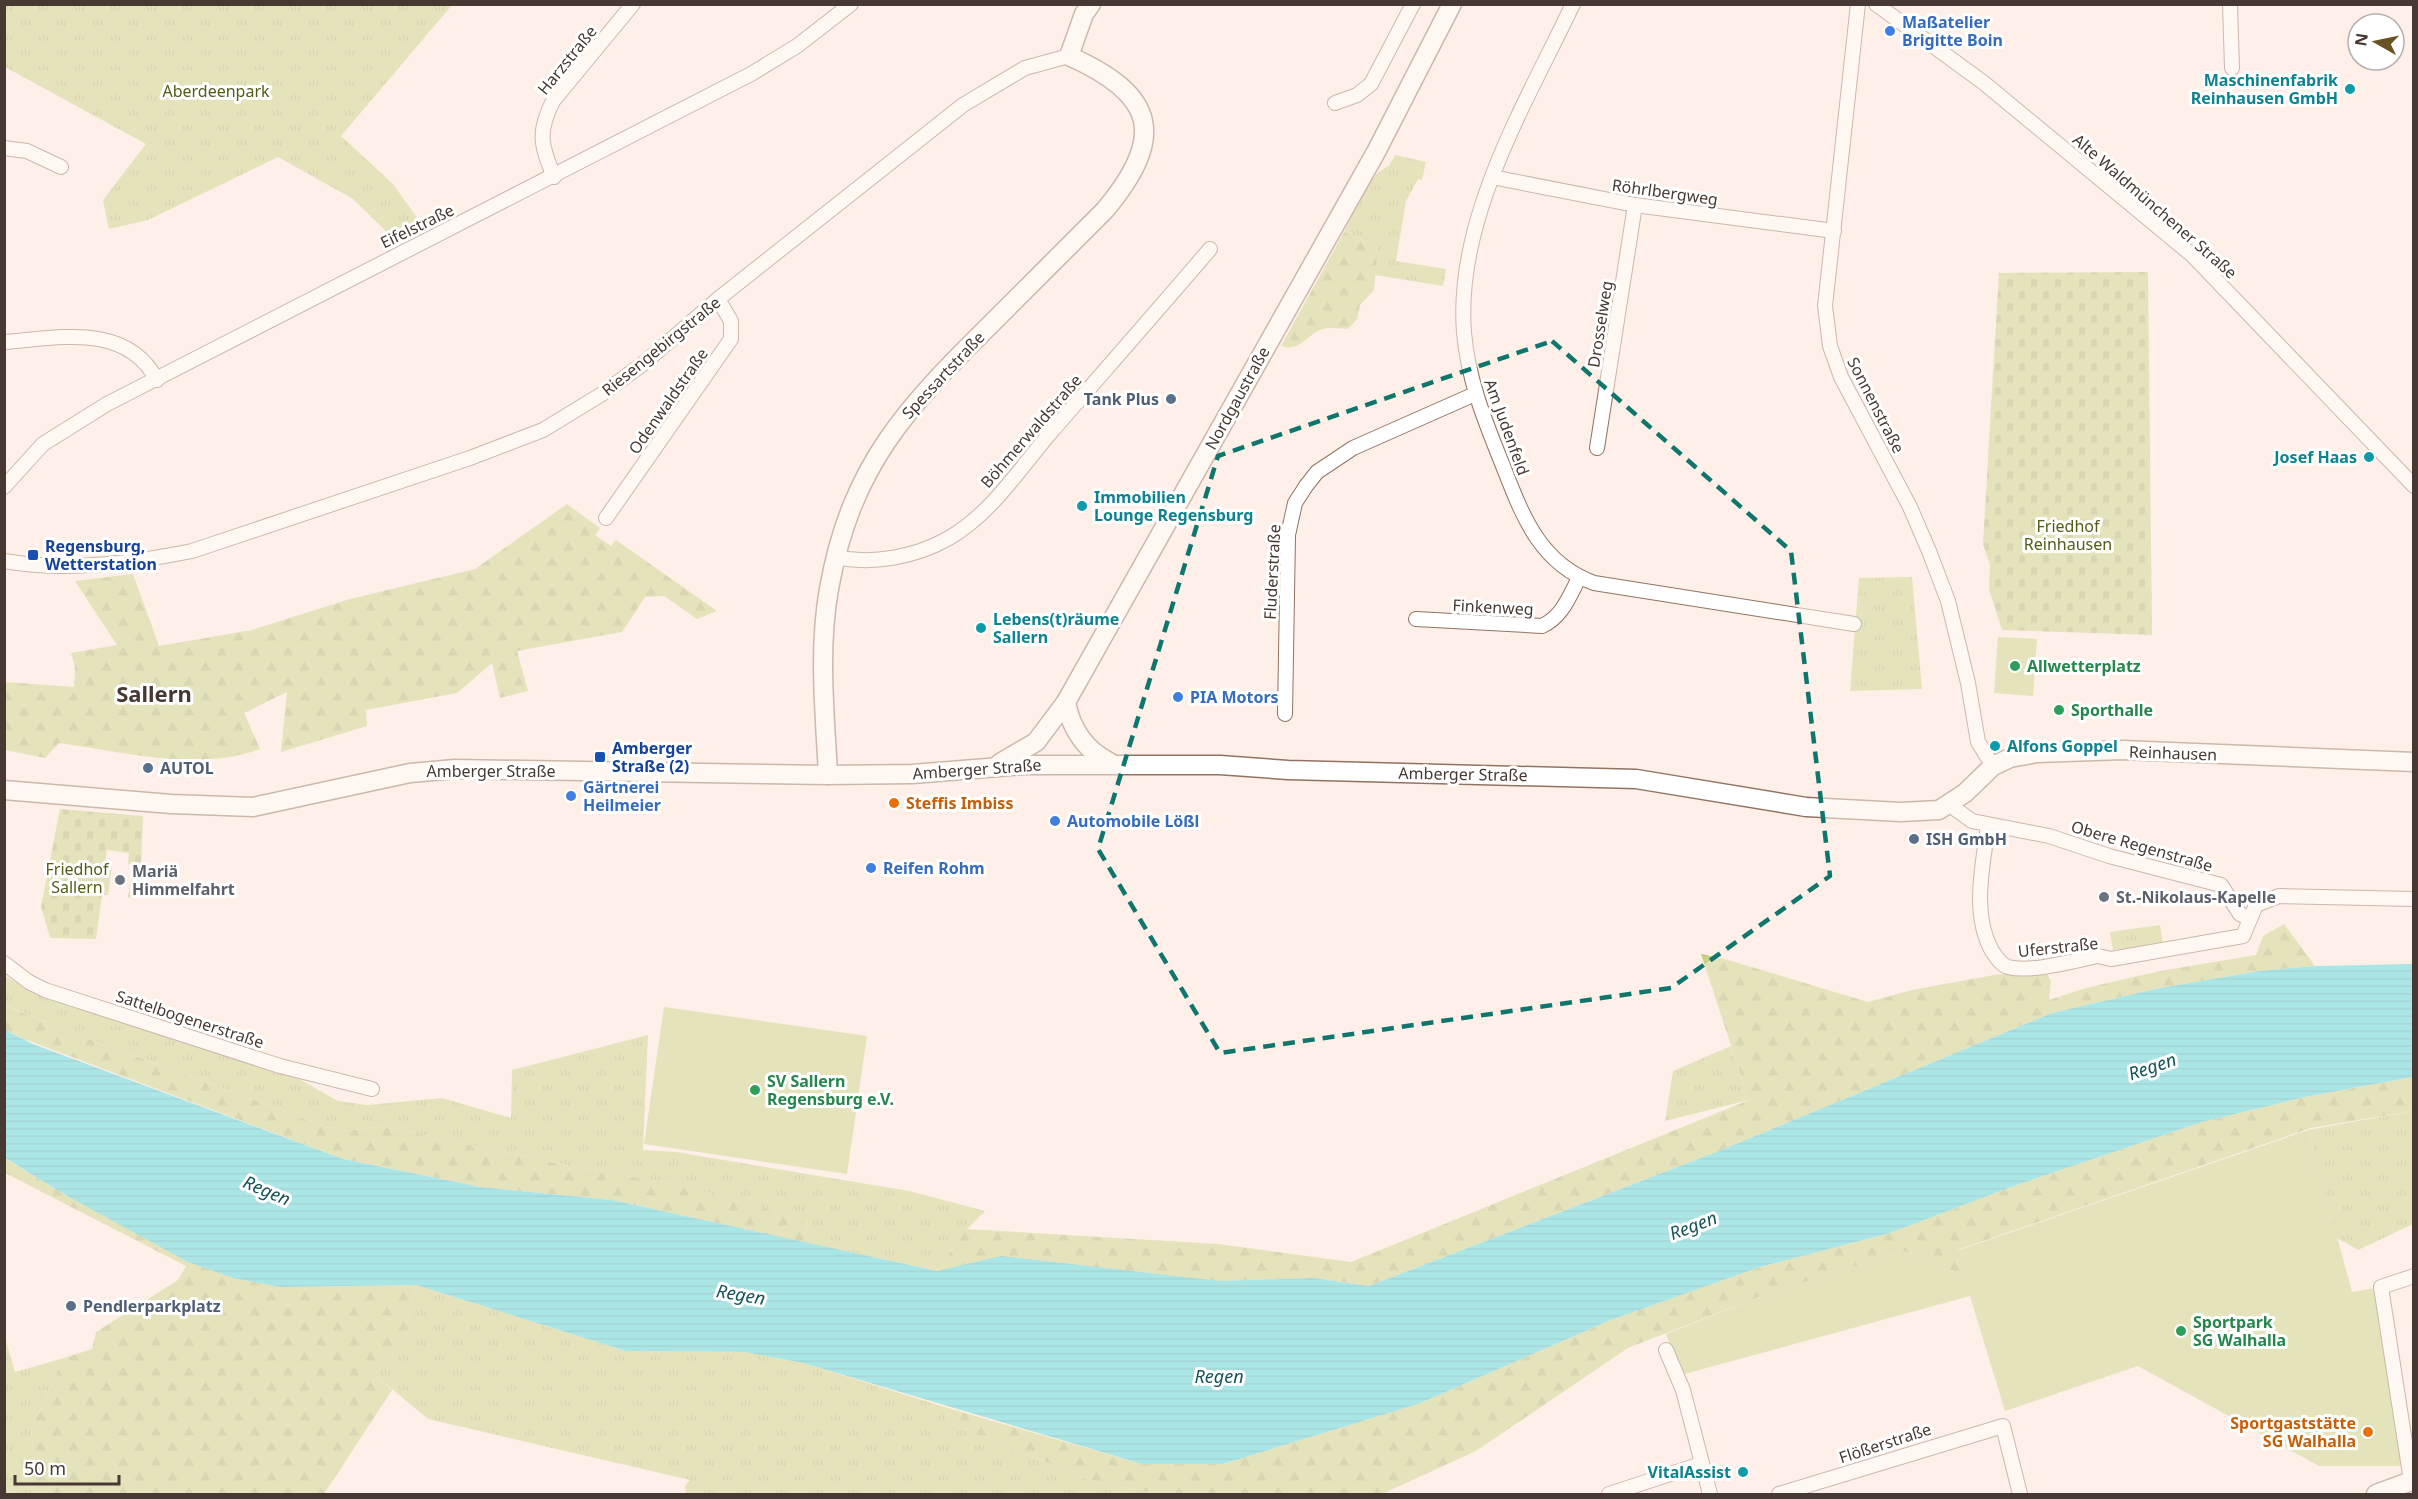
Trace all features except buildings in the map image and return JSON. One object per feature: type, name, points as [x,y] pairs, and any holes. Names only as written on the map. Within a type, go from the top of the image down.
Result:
[{"type":"street","name":"Harzstraße","points":[[554,177],[542,148],[541,129],[545,117],[560,93],[633,4]]},
{"type":"street","name":"Eifelstraße","points":[[4,487],[43,444],[107,404],[751,75],[797,46],[851,4]]},
{"type":"street","points":[[1069,56],[1084,14],[1091,4]]},
{"type":"street","points":[[1335,103],[1357,95],[1371,84],[1413,4]]},
{"type":"street","name":"Nordgaustraße","points":[[993,767],[1036,742],[1066,702],[1376,152],[1452,4]]},
{"type":"street","name":"Am Judenfeld","points":[[1573,4],[1492,177],[1470,254],[1463,310],[1465,343],[1475,394],[1530,532],[1556,562],[1579,578],[1594,583],[1854,624]]},
{"type":"street","name":"Sonnenstraße","points":[[1858,4],[1825,306],[1835,361],[1910,507],[1948,601],[1968,683],[1978,742],[1993,766]]},
{"type":"street","name":"Alte Waldmünchener Straße","points":[[1876,4],[1984,83],[2192,255],[2414,486]]},
{"type":"street","points":[[2230,4],[2232,68]]},
{"type":"street","name":"Riesengebirgstraße","points":[[4,561],[54,566],[103,565],[192,551],[506,445],[543,430],[602,394],[644,363],[718,299],[963,105],[1025,68],[1069,56]]},
{"type":"street","name":"Spessartstraße","points":[[828,775],[824,645],[828,591],[835,557],[864,477],[898,423],[931,384],[1105,210],[1126,184],[1139,161],[1144,143],[1143,127],[1139,109],[1129,92],[1100,70],[1069,56]]},
{"type":"street","points":[[4,148],[27,151],[61,168]]},
{"type":"street","name":"Röhrlbergweg","points":[[1492,177],[1635,206],[1834,231]]},
{"type":"street","name":"Drosselweg","points":[[1597,448],[1635,206]]},
{"type":"street","name":"Böhmerwaldstraße","points":[[835,557],[860,562],[905,555],[948,539],[968,525],[1019,472],[1210,249]]},
{"type":"street","name":"Odenwaldstraße","points":[[606,518],[731,339],[731,321],[718,299]]},
{"type":"street","points":[[4,342],[80,337],[102,339],[139,355],[157,380]]},
{"type":"street","name":"Fluderstraße","points":[[1285,714],[1288,535],[1295,503],[1317,472],[1353,448],[1475,394]]},
{"type":"street","name":"Finkenweg","points":[[1416,619],[1542,626],[1552,622],[1561,612],[1579,578]]},
{"type":"street","points":[[1066,702],[1070,719],[1077,733],[1096,756],[1111,763]]},
{"type":"street","name":"Reinhausen","points":[[1950,805],[1993,766],[2023,755],[2088,750],[2414,762]]},
{"type":"street","name":"Amberger Straße","points":[[4,790],[154,803],[242,807],[281,802],[410,773],[455,769],[828,775],[912,774],[993,767],[1111,763],[1636,779],[1823,808],[1926,812],[1950,805]]},
{"type":"street","name":"Obere Regenstraße","points":[[1950,805],[1972,821],[2049,836],[2109,856],[2221,885],[2240,914],[2250,919]]},
{"type":"street","name":"Uferstraße","points":[[1988,825],[1980,905],[1982,926],[1988,943],[2004,966],[2018,969],[2098,956],[2111,959],[2242,936],[2250,919]]},
{"type":"street","points":[[2250,919],[2256,905],[2279,896],[2414,899]]},
{"type":"street","name":"Sattelbogenerstraße","points":[[4,963],[29,982],[45,990],[280,1066],[372,1089]]},
{"type":"street","points":[[2376,1494],[2412,1480],[2381,1287],[2414,1276]]},
{"type":"street","points":[[1666,1350],[1683,1390],[1710,1494]]},
{"type":"street","name":"Flößerstraße","points":[[1779,1494],[2003,1426],[2020,1494]]},
{"type":"street","points":[[1609,1494],[1701,1464]]},
{"type":"highlighted area","points":[[1552,341],[1791,551],[1830,876],[1671,988],[1220,1053],[1098,849],[1218,456]]},
{"type":"green space","name":"Aberdeenpark","points":[[4,5],[452,5],[341,136],[393,184],[425,229],[398,243],[353,199],[278,157],[148,220],[109,229],[103,200],[146,144],[5,67]]},
{"type":"green space","points":[[1395,155],[1426,162],[1422,180],[1418,179],[1406,201],[1396,261],[1446,269],[1443,286],[1375,275],[1378,247],[1344,232],[1368,185],[1381,170],[1389,166]]},
{"type":"green space","points":[[1344,232],[1378,247],[1374,290],[1360,305],[1357,319],[1348,329],[1323,329],[1299,345],[1281,346]]},
{"type":"green space","name":"Friedhof Reinhausen","points":[[2148,272],[2152,635],[2002,630],[1989,589],[1990,565],[1983,544],[1999,273]]},
{"type":"green space","points":[[567,504],[600,528],[595,535],[611,546],[616,540],[717,611],[697,619],[664,596],[645,597],[622,632],[517,651],[528,691],[500,698],[492,663],[457,693],[366,710],[367,726],[281,752],[287,692],[244,713],[260,749],[236,756],[186,760],[135,755],[59,743],[45,758],[5,750],[5,682],[74,687],[75,666],[71,653],[117,645],[75,581],[133,574],[159,646],[252,630],[350,599],[475,569]]},
{"type":"green space","points":[[1912,577],[1922,689],[1850,691],[1859,578]]},
{"type":"green space","name":"Allwetterplatz","points":[[1998,637],[2037,639],[2033,696],[1994,693]]},
{"type":"green space","name":"Friedhof Sallern","points":[[60,809],[143,816],[140,893],[133,898],[128,897],[133,865],[128,864],[129,853],[107,850],[105,864],[112,866],[108,895],[102,895],[96,939],[50,938],[41,907]]},
{"type":"green space","points":[[2284,924],[2315,966],[2259,971],[2160,988],[2052,1013],[1719,1151],[1369,1286],[1314,1278],[1219,1281],[937,1271],[967,1229],[1218,1244],[1351,1262],[1749,1100],[1701,954],[1725,959],[1868,1002],[1912,990],[1994,975],[2045,970],[2051,981],[2049,1000],[2086,988],[2160,971],[2256,955],[2263,936]]},
{"type":"green space","points":[[2160,925],[2163,944],[2113,950],[2110,932]]},
{"type":"green space","points":[[4,975],[37,995],[297,1078],[338,1101],[367,1105],[442,1098],[511,1118],[512,1070],[648,1035],[643,1150],[676,1152],[909,1191],[985,1211],[967,1229],[937,1271],[802,1242],[808,1221],[674,1184],[564,1165],[381,1126],[340,1132],[54,1026],[5,1005]]},
{"type":"green space","points":[[4,1005],[54,1026],[340,1132],[381,1126],[564,1165],[674,1184],[808,1220],[802,1242],[612,1200],[481,1187],[343,1159],[24,1039],[5,1030]]},
{"type":"green space","name":"SV Sallern Regensburg e.V.","points":[[664,1007],[867,1036],[847,1174],[644,1144]]},
{"type":"green space","points":[[1731,1046],[1749,1100],[1665,1121],[1673,1071]]},
{"type":"green space","points":[[2413,1077],[2413,1111],[2311,1128],[1957,1250],[1964,1276],[1903,1251],[1756,1298],[1628,1348],[1476,1451],[1382,1494],[1162,1494],[1098,1483],[946,1422],[948,1408],[1142,1464],[1223,1464],[1418,1404],[1611,1320],[1760,1267],[1890,1233],[2011,1187],[2202,1122],[2305,1097]]},
{"type":"green space","points":[[2413,1111],[2413,1224],[2358,1250],[2337,1238],[2308,1130]]},
{"type":"green space","name":"Sportpark SG Walhalla","points":[[2308,1130],[2352,1292],[2375,1288],[2402,1466],[2319,1466],[2138,1366],[2005,1411],[1970,1296],[1681,1375],[1666,1334],[1756,1298],[1903,1251],[1964,1276],[1956,1251]]},
{"type":"green space","points":[[4,1158],[62,1193],[281,1287],[416,1285],[403,1342],[375,1375],[392,1390],[324,1494],[32,1494],[36,1473],[31,1429],[64,1358],[92,1349],[96,1332],[178,1280],[186,1266],[5,1173]]},
{"type":"green space","points":[[416,1285],[626,1351],[744,1352],[803,1363],[948,1408],[946,1422],[1098,1483],[1162,1494],[686,1494],[685,1486],[690,1480],[428,1419],[375,1375],[403,1342]]},
{"type":"green space","points":[[4,1334],[15,1372],[64,1358],[31,1429],[36,1473],[32,1494],[5,1494]]},
{"type":"water","name":"Regen","points":[[2414,964],[2413,1077],[2305,1097],[2202,1122],[2011,1187],[1890,1233],[1760,1267],[1611,1320],[1418,1404],[1223,1464],[1142,1464],[803,1363],[744,1352],[626,1351],[416,1285],[281,1287],[233,1278],[188,1262],[62,1193],[5,1158],[5,1030],[33,1044],[343,1159],[481,1187],[612,1200],[937,1271],[1001,1256],[1219,1281],[1314,1278],[1369,1286],[1719,1151],[2052,1013],[2160,988],[2259,971],[2315,966]]},
{"type":"place","name":"Maßatelier Brigitte Boin","points":[[1890,31]]},
{"type":"place","name":"Maschinenfabrik Reinhausen GmbH","points":[[2350,89]]},
{"type":"place","name":"Tank Plus","points":[[1171,399]]},
{"type":"place","name":"Josef Haas","points":[[2369,457]]},
{"type":"place","name":"Immobilien Lounge Regensburg","points":[[1082,506]]},
{"type":"place","name":"Regensburg, Wetterstation","points":[[33,555]]},
{"type":"place","name":"Lebens(t)räume Sallern","points":[[981,628]]},
{"type":"place","name":"Allwetterplatz","points":[[2015,666]]},
{"type":"place","name":"PIA Motors","points":[[1178,697]]},
{"type":"place","name":"Sporthalle","points":[[2059,710]]},
{"type":"place","name":"Alfons Goppel","points":[[1995,746]]},
{"type":"place","name":"Amberger Straße (2)","points":[[600,757]]},
{"type":"place","name":"AUTOL","points":[[148,768]]},
{"type":"place","name":"Gärtnerei Heilmeier","points":[[571,796]]},
{"type":"place","name":"Steffis Imbiss","points":[[894,803]]},
{"type":"place","name":"Automobile Lößl","points":[[1055,821]]},
{"type":"place","name":"ISH GmbH","points":[[1914,839]]},
{"type":"place","name":"Reifen Rohm","points":[[871,868]]},
{"type":"place","name":"Mariä Himmelfahrt","points":[[120,880]]},
{"type":"place","name":"St.-Nikolaus-Kapelle","points":[[2104,897]]},
{"type":"place","name":"SV Sallern Regensburg e.V.","points":[[755,1090]]},
{"type":"place","name":"Pendlerparkplatz","points":[[71,1306]]},
{"type":"place","name":"Sportpark SG Walhalla","points":[[2181,1331]]},
{"type":"place","name":"Sportgaststätte SG Walhalla","points":[[2368,1432]]},
{"type":"place","name":"VitalAssist","points":[[1743,1472]]},
{"type":"district","name":"Sallern","points":[[154,693]]}]
